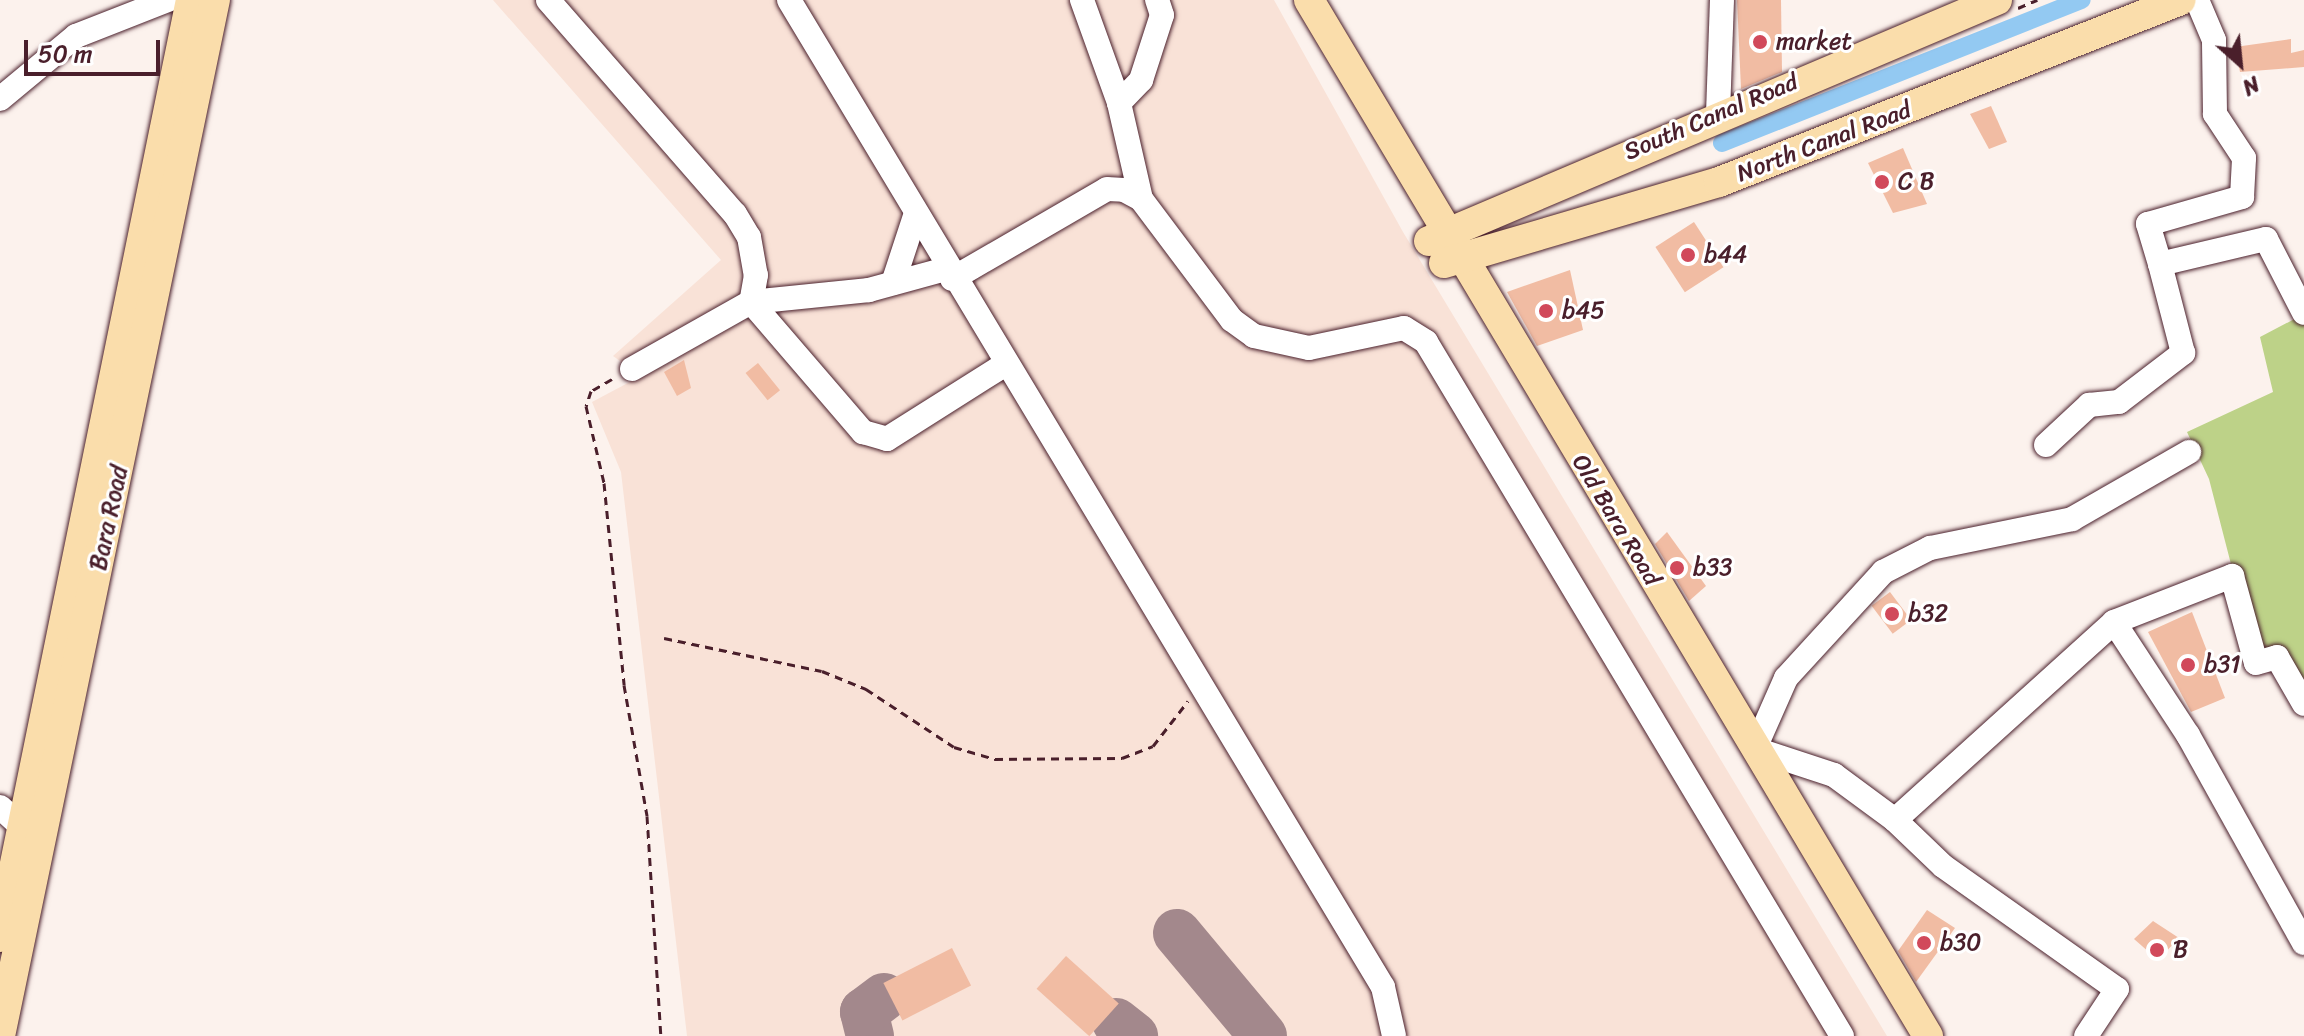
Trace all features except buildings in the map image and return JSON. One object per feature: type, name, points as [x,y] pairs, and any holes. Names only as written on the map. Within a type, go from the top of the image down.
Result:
[{"type":"main road","points":[[150,259],[191,0]]},
{"type":"main road","name":"Bara Road","points":[[0,1036],[32,837],[150,259],[215,0]]},
{"type":"main road","points":[[1292,0],[1444,251]]},
{"type":"main road","name":"Old Bara Road","points":[[1309,0],[1444,251],[1664,616],[1757,748],[1928,1036]]},
{"type":"main road","name":"North Canal Road","points":[[1444,251],[1604,218],[1847,135],[2180,0]]},
{"type":"main road","name":"South Canal Road","points":[[1444,251],[1587,169],[1718,114],[2003,6]]},
{"type":"main road","points":[[1587,169],[1604,218]]},
{"type":"main road","points":[[1664,616],[1908,1036]]},
{"type":"main road","points":[[0,937],[32,837]]},
{"type":"street","points":[[0,99],[76,36],[168,0]]},
{"type":"street","points":[[548,0],[735,214],[754,263],[751,302],[834,403],[877,440],[1004,365]]},
{"type":"street","points":[[1082,0],[1119,103],[1141,199],[1232,320],[1254,336],[1309,348],[1404,328],[1447,366],[1842,1036]]},
{"type":"street","points":[[1119,103],[1141,80],[1162,15],[1157,0]]},
{"type":"street","points":[[1718,114],[1722,0]]},
{"type":"street","points":[[2046,445],[2089,405],[2119,402],[2183,353],[2148,224],[2242,197],[2244,158],[2215,114],[2214,40],[2197,0]]},
{"type":"street","points":[[797,2],[949,274],[1383,987],[1394,1036]]},
{"type":"street","points":[[632,369],[751,302],[949,274],[1107,189],[1141,199]]},
{"type":"street","points":[[893,283],[915,216]]},
{"type":"street","points":[[2160,264],[2266,239],[2304,313]]},
{"type":"street","points":[[2086,1036],[2117,989],[1943,866],[1895,820],[1834,775],[1757,748],[1786,678],[1883,572],[1930,548],[2072,519],[2189,452]]},
{"type":"street","points":[[1895,820],[2114,622],[2232,576],[2256,663],[2277,657],[2304,704]]},
{"type":"street","points":[[2114,622],[2188,735],[2304,943]]},
{"type":"street","points":[[0,807],[32,837]]},
{"type":"path","points":[[2003,6],[2037,0]]},
{"type":"path","points":[[632,369],[591,391],[586,406],[604,483],[624,685],[647,816],[661,1036]]},
{"type":"path","points":[[664,638],[822,671],[866,689],[954,747],[995,759],[1122,758],[1142,750],[1177,723],[1196,683]]},
{"type":"shaded area","points":[[493,0],[1274,0],[1403,232],[1887,1036],[687,1036],[621,472],[592,402],[641,376],[613,356],[721,260]]},
{"type":"green space","points":[[2304,314],[2304,701],[2278,656],[2256,661],[2209,479],[2187,432],[2273,392],[2260,337]]},
{"type":"waterway","points":[[1722,143],[2082,0]]},
{"type":"taxiway","points":[[1177,933],[1263,1036]]},
{"type":"taxiway","points":[[870,1036],[864,1012],[884,997]]},
{"type":"taxiway","points":[[1116,1022],[1134,1036]]},
{"type":"place","name":"market","points":[[1760,42]]},
{"type":"place","name":"C B","points":[[1882,182]]},
{"type":"place","name":"b44","points":[[1688,255]]},
{"type":"place","name":"b45","points":[[1546,311]]},
{"type":"place","name":"b33","points":[[1677,568]]},
{"type":"place","name":"b32","points":[[1892,614]]},
{"type":"place","name":"b31","points":[[2188,665]]},
{"type":"place","name":"b30","points":[[1924,943]]},
{"type":"place","name":"B","points":[[2157,950]]}]
